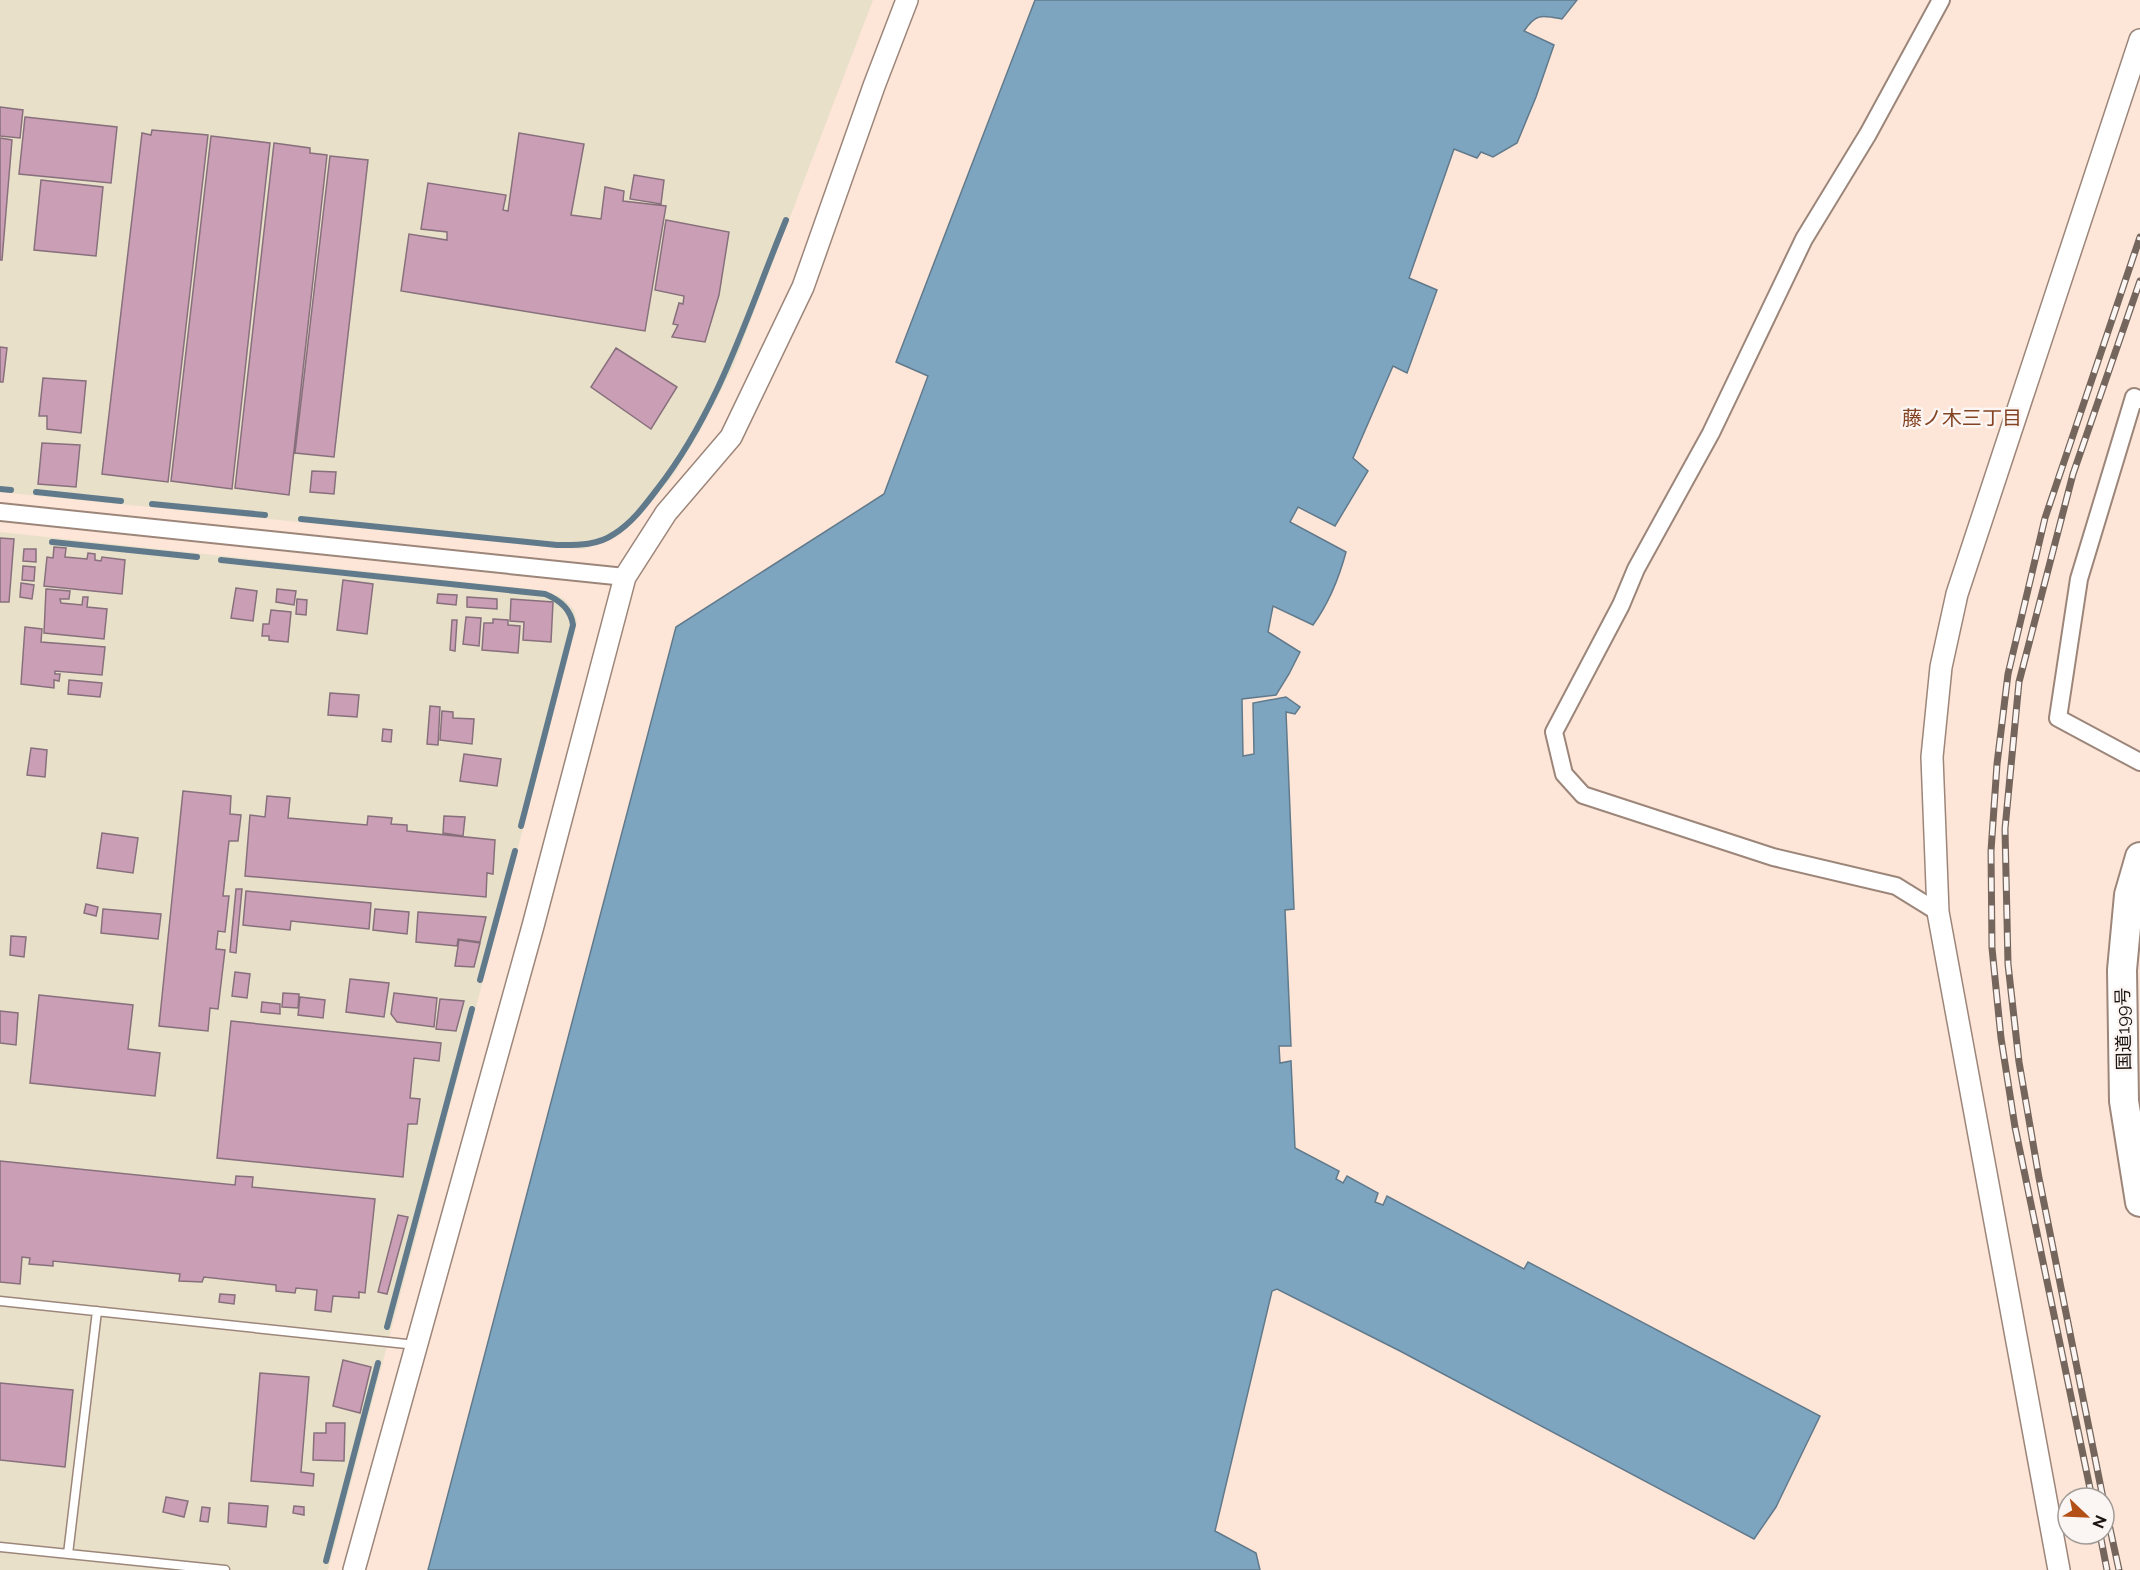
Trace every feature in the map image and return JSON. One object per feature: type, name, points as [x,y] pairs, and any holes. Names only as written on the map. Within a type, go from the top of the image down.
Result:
[{"type":"highway","name":"国道199号","points":[[2139,1186],[2124,1101],[2122,970],[2129,895],[2140,857]]},
{"type":"street","points":[[354,1570],[532,926],[625,577],[666,513],[731,437],[803,287],[874,86],[908,0]]},
{"type":"street","points":[[1938,912],[1896,886],[1773,857],[1583,795],[1564,774],[1554,732],[1621,605],[1636,569],[1711,433],[1804,239],[1868,134],[1941,0]]},
{"type":"street","points":[[2059,1570],[1938,912],[1932,757],[1941,667],[1957,594],[2140,40]]},
{"type":"street","points":[[2140,400],[2134,397],[2079,579],[2058,718],[2140,762]]},
{"type":"street","points":[[0,512],[625,577]]},
{"type":"lane","points":[[0,1301],[416,1345]]},
{"type":"lane","points":[[68,1554],[97,1311]]},
{"type":"lane","points":[[0,1547],[168,1567],[225,1570]]},
{"type":"shaded area","points":[[0,0],[873,0],[732,369],[699,433],[673,475],[641,514],[617,537],[584,549],[0,492]]},
{"type":"shaded area","points":[[0,532],[547,591],[564,599],[574,610],[577,623],[328,1570],[0,1570]]},
{"type":"water","points":[[1035,0],[1577,0],[1562,19],[1536,18],[1524,31],[1554,45],[1517,143],[1493,157],[1481,152],[1477,158],[1454,149],[1409,278],[1437,290],[1407,373],[1393,366],[1353,458],[1368,471],[1335,526],[1298,507],[1290,522],[1346,552],[1333,590],[1313,625],[1273,606],[1268,632],[1300,652],[1276,695],[1242,699],[1243,756],[1254,754],[1253,703],[1286,697],[1300,707],[1295,714],[1286,712],[1294,909],[1285,910],[1291,1046],[1279,1046],[1280,1063],[1291,1061],[1295,1148],[1339,1171],[1336,1179],[1343,1183],[1347,1176],[1378,1193],[1375,1202],[1383,1205],[1387,1196],[1524,1269],[1528,1262],[1820,1416],[1776,1507],[1754,1539],[1400,1351],[1277,1289],[1272,1291],[1215,1531],[1256,1553],[1260,1570],[428,1570],[676,627],[884,494],[928,376],[896,362]]},
{"type":"building","points":[[0,107],[23,110],[20,138],[0,136]]},
{"type":"building","points":[[25,117],[117,127],[111,183],[19,174]]},
{"type":"building","points":[[152,130],[208,135],[168,482],[102,474],[142,133],[151,135]]},
{"type":"building","points":[[519,133],[584,144],[571,215],[601,219],[605,187],[624,191],[623,201],[666,206],[645,331],[401,291],[409,234],[447,240],[447,232],[421,229],[428,183],[506,195],[503,210],[508,211]]},
{"type":"building","points":[[211,136],[270,143],[232,489],[171,481]]},
{"type":"building","points":[[0,138],[12,140],[2,260],[0,260]]},
{"type":"building","points":[[274,143],[310,148],[310,153],[327,155],[289,495],[235,488]]},
{"type":"building","points":[[330,156],[368,160],[334,457],[295,453]]},
{"type":"building","points":[[634,175],[664,180],[661,204],[630,199]]},
{"type":"building","points":[[41,180],[103,187],[96,256],[34,250]]},
{"type":"building","points":[[666,220],[729,232],[719,295],[705,342],[672,337],[678,325],[673,324],[679,303],[683,304],[684,296],[655,290]]},
{"type":"building","points":[[0,347],[7,348],[3,382],[0,382]]},
{"type":"building","points":[[616,348],[677,387],[651,429],[591,387]]},
{"type":"building","points":[[43,378],[86,381],[81,433],[47,429],[47,416],[39,416]]},
{"type":"building","points":[[42,443],[80,445],[76,487],[38,484]]},
{"type":"building","points":[[312,471],[336,472],[334,494],[310,492]]},
{"type":"building","points":[[0,538],[14,539],[9,602],[0,602]]},
{"type":"building","points":[[54,547],[66,548],[65,557],[87,559],[88,553],[95,554],[95,560],[101,561],[102,557],[125,560],[122,594],[44,586],[47,557],[53,558]]},
{"type":"building","points":[[24,549],[36,549],[36,562],[23,561]]},
{"type":"building","points":[[23,566],[35,567],[34,581],[22,580]]},
{"type":"building","points":[[343,580],[373,584],[367,634],[337,630]]},
{"type":"building","points":[[21,583],[34,585],[32,599],[20,597]]},
{"type":"building","points":[[236,588],[257,591],[253,621],[231,618]]},
{"type":"building","points":[[46,589],[70,591],[69,599],[60,599],[61,603],[82,605],[83,597],[88,597],[87,607],[107,609],[104,639],[44,633]]},
{"type":"building","points":[[277,589],[296,591],[294,605],[276,602]]},
{"type":"building","points":[[438,594],[457,595],[456,605],[437,603]]},
{"type":"building","points":[[467,597],[497,599],[497,609],[467,607]]},
{"type":"building","points":[[297,599],[307,600],[306,615],[296,614]]},
{"type":"building","points":[[511,599],[553,602],[551,642],[523,640],[524,622],[510,621]]},
{"type":"building","points":[[271,610],[291,612],[288,642],[269,640],[269,636],[262,636],[263,624],[269,624]]},
{"type":"building","points":[[466,617],[481,618],[479,646],[463,644]]},
{"type":"building","points":[[493,619],[508,620],[508,625],[520,626],[518,653],[482,650],[484,623],[493,623]]},
{"type":"building","points":[[452,620],[457,620],[455,651],[450,650]]},
{"type":"building","points":[[25,627],[42,629],[41,642],[105,647],[102,675],[55,671],[55,674],[60,674],[59,681],[54,680],[54,688],[21,684]]},
{"type":"building","points":[[69,680],[102,683],[100,697],[68,694]]},
{"type":"building","points":[[330,693],[359,695],[357,717],[328,715]]},
{"type":"building","points":[[430,706],[440,707],[438,745],[427,744]]},
{"type":"building","points":[[442,711],[453,712],[453,718],[474,719],[472,744],[440,740]]},
{"type":"building","points":[[383,729],[392,730],[391,742],[382,741]]},
{"type":"building","points":[[31,748],[47,750],[45,777],[27,775]]},
{"type":"building","points":[[464,754],[501,759],[497,786],[460,781]]},
{"type":"building","points":[[183,791],[231,796],[230,814],[241,815],[238,841],[229,841],[223,896],[229,896],[225,932],[218,931],[216,949],[225,950],[218,1009],[210,1008],[208,1031],[159,1026]]},
{"type":"building","points":[[267,796],[290,798],[288,818],[367,825],[368,816],[392,818],[391,824],[407,825],[407,831],[495,840],[493,874],[487,873],[486,897],[245,876],[250,815],[265,817]]},
{"type":"building","points":[[444,816],[465,817],[463,836],[443,833]]},
{"type":"building","points":[[102,833],[138,838],[133,873],[97,868]]},
{"type":"building","points":[[236,889],[242,889],[236,953],[230,952]]},
{"type":"building","points":[[246,891],[371,903],[369,929],[291,921],[290,930],[243,925]]},
{"type":"building","points":[[86,904],[98,907],[96,916],[84,913]]},
{"type":"building","points":[[103,909],[161,914],[158,939],[101,933]]},
{"type":"building","points":[[375,909],[409,912],[407,934],[373,930]]},
{"type":"building","points":[[418,912],[486,917],[480,942],[458,939],[457,946],[416,942]]},
{"type":"building","points":[[11,936],[26,937],[24,957],[10,955]]},
{"type":"building","points":[[459,940],[480,943],[474,967],[455,966]]},
{"type":"building","points":[[235,972],[250,974],[247,998],[232,996]]},
{"type":"building","points":[[350,979],[389,983],[384,1017],[346,1012]]},
{"type":"building","points":[[283,993],[299,994],[298,1008],[282,1007]]},
{"type":"building","points":[[394,993],[437,998],[434,1027],[397,1022],[391,1014]]},
{"type":"building","points":[[39,995],[133,1005],[128,1049],[160,1053],[155,1096],[30,1083]]},
{"type":"building","points":[[300,997],[325,1000],[323,1018],[298,1015]]},
{"type":"building","points":[[440,999],[464,1001],[456,1031],[436,1029]]},
{"type":"building","points":[[262,1002],[280,1004],[280,1014],[261,1012]]},
{"type":"building","points":[[0,1011],[18,1013],[16,1045],[0,1043]]},
{"type":"building","points":[[231,1021],[441,1043],[439,1061],[414,1058],[410,1098],[420,1099],[417,1124],[408,1124],[403,1177],[217,1158]]},
{"type":"building","points":[[0,1161],[235,1185],[236,1176],[253,1177],[252,1187],[375,1199],[365,1293],[359,1292],[359,1298],[333,1296],[331,1312],[315,1310],[317,1290],[296,1288],[295,1293],[276,1291],[276,1285],[204,1277],[202,1282],[179,1281],[180,1274],[53,1261],[53,1266],[29,1264],[30,1258],[22,1257],[20,1284],[0,1282]]},
{"type":"building","points":[[398,1215],[408,1217],[387,1294],[378,1292]]},
{"type":"building","points":[[220,1294],[235,1295],[234,1304],[219,1302]]},
{"type":"building","points":[[343,1360],[371,1367],[360,1413],[333,1406]]},
{"type":"building","points":[[260,1373],[309,1377],[301,1472],[314,1474],[313,1486],[251,1481]]},
{"type":"building","points":[[0,1383],[73,1390],[65,1467],[0,1460]]},
{"type":"building","points":[[326,1423],[345,1423],[344,1461],[313,1460],[314,1433],[326,1433]]},
{"type":"building","points":[[166,1497],[188,1501],[184,1517],[163,1512]]},
{"type":"building","points":[[229,1503],[268,1506],[266,1527],[228,1523]]},
{"type":"building","points":[[294,1506],[304,1507],[304,1515],[293,1513]]},
{"type":"building","points":[[202,1507],[210,1508],[208,1522],[200,1521]]},
{"type":"waterway","points":[[301,519],[557,545],[594,543],[621,530],[649,500],[680,457],[699,425],[731,358],[786,220]]},
{"type":"waterway","points":[[0,489],[11,490]]},
{"type":"waterway","points":[[36,492],[121,501]]},
{"type":"waterway","points":[[152,504],[265,515]]},
{"type":"waterway","points":[[52,542],[197,557]]},
{"type":"waterway","points":[[221,560],[545,594],[560,602],[570,614],[573,625],[521,826]]},
{"type":"waterway","points":[[480,980],[515,851]]},
{"type":"waterway","points":[[387,1327],[472,1009]]},
{"type":"waterway","points":[[326,1561],[378,1363]]},
{"type":"railway","points":[[2090,1486],[2015,1127],[2001,1038],[1992,948],[1991,851],[1997,764],[2008,674],[2045,518],[2140,237]]},
{"type":"railway","points":[[2101,1486],[2039,1178],[2019,1062],[2008,964],[2005,829],[2019,682],[2073,474],[2140,281]]},
{"type":"railway","points":[[2102,1546],[2107,1570]]},
{"type":"railway","points":[[2114,1546],[2119,1570]]},
{"type":"district","name":"藤ノ木三丁目","points":[[1962,418]]}]
